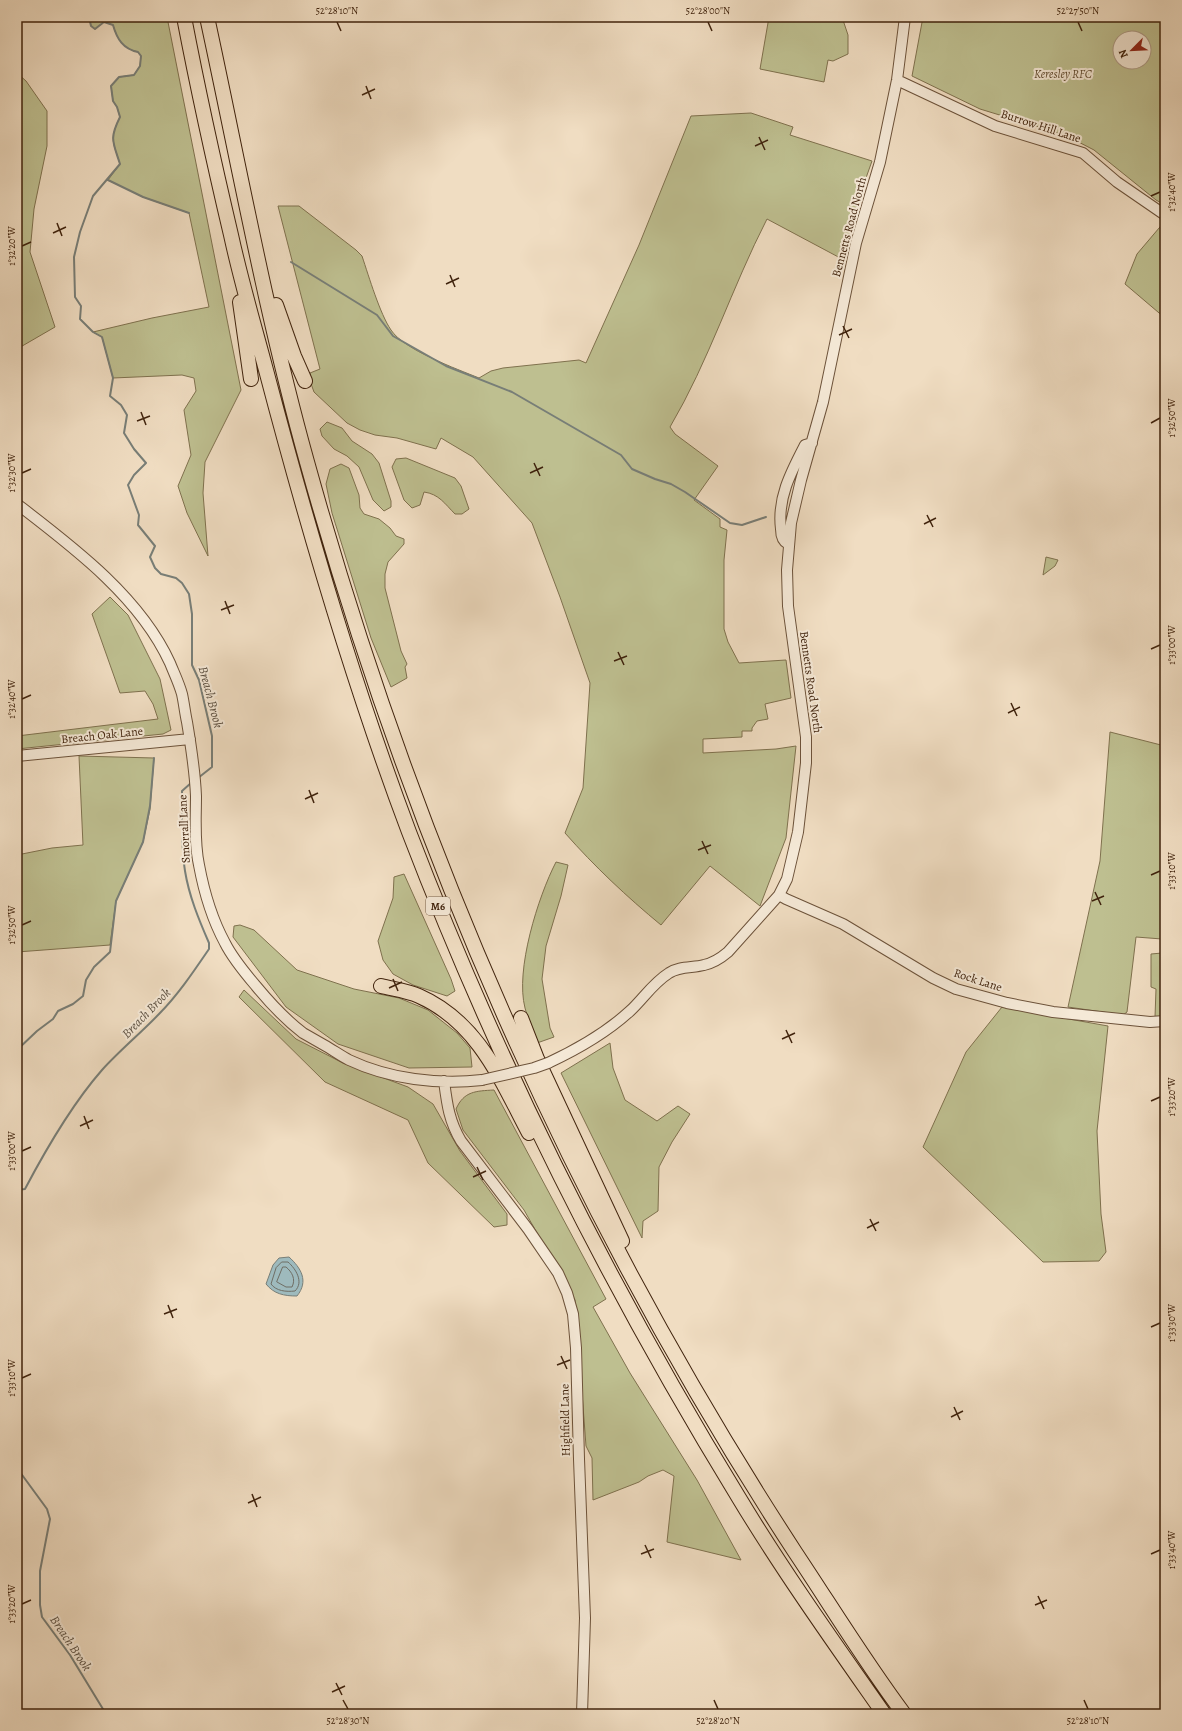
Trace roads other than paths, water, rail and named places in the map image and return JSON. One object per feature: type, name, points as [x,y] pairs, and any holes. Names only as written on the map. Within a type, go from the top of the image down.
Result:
[{"type":"highway","name":"M6","points":[[184,17],[231,239],[308,528],[392,786],[440,909],[496,1041],[549,1154],[600,1255],[660,1364],[740,1501],[806,1601],[884,1714]]},
{"type":"highway","name":"M6","points":[[207,17],[277,346],[306,458],[339,574],[389,728],[446,880],[509,1028],[563,1144],[651,1315],[727,1446],[819,1589],[904,1714]]},
{"type":"highway","points":[[231,239],[251,379]]},
{"type":"highway","points":[[255,242],[294,356],[305,381]]},
{"type":"highway","points":[[381,986],[418,996],[449,1012],[476,1039],[490,1060],[550,1172],[600,1255]]},
{"type":"highway","points":[[521,1018],[537,1059],[577,1148],[627,1252],[727,1446]]},
{"type":"street","name":"Bennetts Road North","points":[[444,1081],[464,1082],[482,1080],[534,1068],[577,1050],[597,1037],[632,1010],[650,989],[670,972],[678,969],[704,965],[720,958],[728,952],[779,895],[786,879],[797,838],[806,764],[805,720],[791,636],[788,606],[788,544],[795,504],[823,402],[853,257],[880,162],[897,80],[905,17]]},
{"type":"street","name":"Burrow Hill Lane","points":[[897,80],[995,126],[1083,153],[1117,182],[1165,215]]},
{"type":"street","name":"Smorrall Lane","points":[[17,504],[95,568],[138,612],[159,642],[169,662],[182,694],[190,739],[195,787],[195,831],[199,864],[207,902],[216,924],[234,958],[268,1000],[304,1033],[350,1060],[397,1076],[444,1081]]},
{"type":"street","name":"Breach Oak Lane","points":[[17,756],[190,739]]},
{"type":"street","name":"Rock Lane","points":[[779,895],[843,924],[933,978],[956,989],[1007,1004],[1054,1012],[1150,1022],[1165,1021]]},
{"type":"street","name":"Highfield Lane","points":[[444,1081],[448,1113],[454,1130],[528,1229],[558,1273],[567,1293],[573,1314],[576,1348],[585,1618],[582,1714]]},
{"type":"water","points":[[289,1257],[300,1270],[302,1275],[303,1280],[301,1290],[297,1296],[280,1294],[272,1290],[266,1284],[273,1265],[279,1258]]},
{"type":"waterway","name":"Breach Brook","points":[[89,17],[91,26],[95,29],[104,22],[113,25],[116,35],[121,43],[133,51],[138,52],[141,56],[140,66],[134,75],[119,77],[111,86],[113,101],[117,107],[120,117],[113,136],[120,164],[93,196],[80,232],[74,257],[75,297],[81,306],[80,319],[93,332],[102,337],[113,378],[110,396],[121,405],[127,415],[124,433],[134,449],[146,463],[134,475],[128,485],[139,515],[138,525],[155,546],[150,557],[155,568],[161,574],[176,578],[182,583],[189,594],[192,614],[192,665],[199,680],[212,736],[212,767],[198,778]]},
{"type":"waterway","points":[[108,180],[143,197],[189,213]]},
{"type":"waterway","points":[[291,262],[377,315],[393,336],[446,366],[512,392],[621,455],[632,469],[671,484],[730,523],[742,525],[766,517]]},
{"type":"waterway","points":[[17,1050],[37,1031],[53,1019],[58,1011],[73,1004],[83,996],[86,980],[94,967],[110,952],[116,901],[143,842],[150,806],[154,758]]},
{"type":"waterway","name":"Breach Brook","points":[[17,1190],[25,1189],[60,1127],[91,1083],[102,1070],[166,1007],[186,983],[209,949],[209,943],[198,917],[189,890],[185,871],[182,831],[182,791],[191,783]]},
{"type":"waterway","name":"Breach Brook","points":[[17,1468],[47,1509],[50,1519],[40,1571],[40,1605],[42,1617],[70,1655],[106,1714]]},
{"type":"park label","name":"Keresley RFC","points":[[1063,74]]}]
